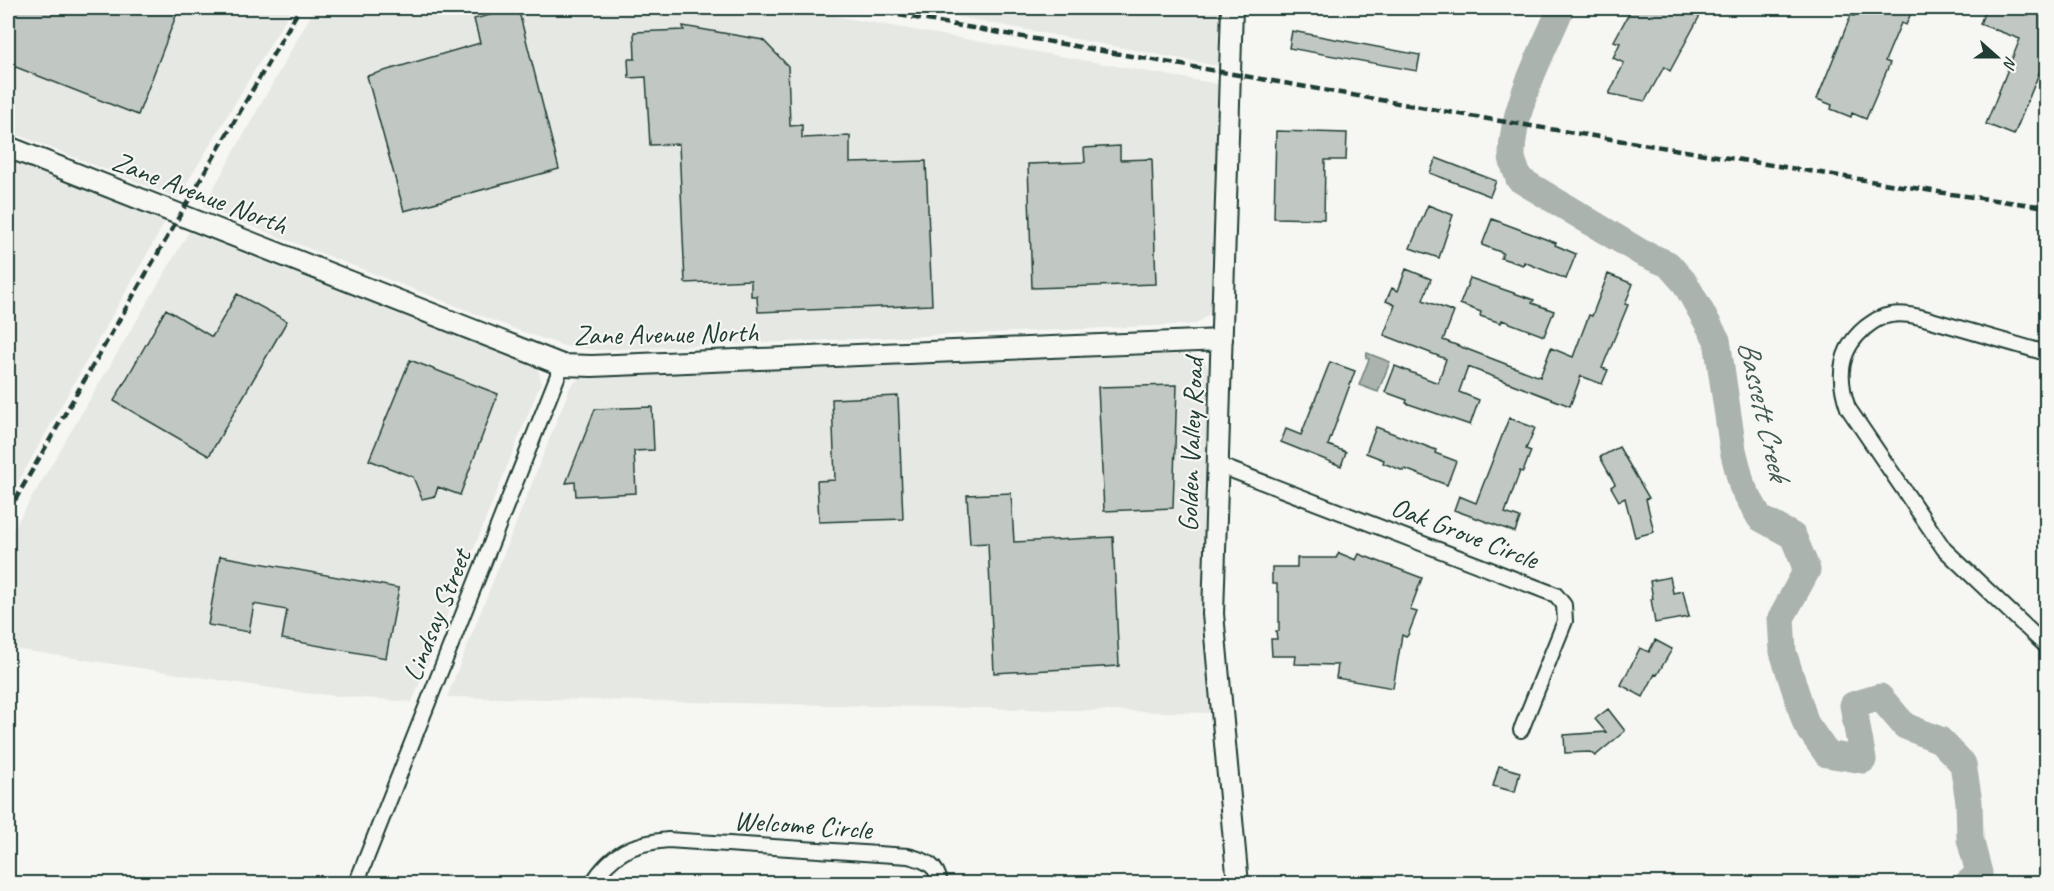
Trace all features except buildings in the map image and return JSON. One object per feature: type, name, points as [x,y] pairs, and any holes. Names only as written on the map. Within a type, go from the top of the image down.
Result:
[{"type":"street","name":"Golden Valley Road","points":[[1232,8],[1213,614],[1238,884]]},
{"type":"street","name":"Zane Avenue North","points":[[8,147],[562,364],[592,366],[1222,339]]},
{"type":"street","points":[[2046,353],[1904,314],[1877,319],[1856,336],[1846,352],[1842,371],[1842,389],[1848,408],[1944,549],[2046,645]]},
{"type":"street","name":"Lindsay Street","points":[[356,884],[562,364]]},
{"type":"street","name":"Oak Grove Circle","points":[[1218,465],[1556,595],[1564,605],[1565,621],[1521,730]]},
{"type":"street","name":"Welcome Circle","points":[[592,884],[599,872],[613,858],[629,848],[648,842],[668,840],[908,856],[924,860],[936,869],[940,884]]},
{"type":"shaded area","points":[[8,8],[292,8],[178,198],[8,131]]},
{"type":"shaded area","points":[[315,8],[790,8],[1223,85],[1214,303],[1208,315],[1196,324],[598,350],[568,347],[520,331],[203,207]]},
{"type":"shaded area","points":[[911,8],[1223,8],[1224,67]]},
{"type":"shaded area","points":[[8,160],[165,222],[8,500]]},
{"type":"shaded area","points":[[189,232],[536,368],[539,372],[541,382],[412,702],[305,693],[8,648],[8,538]]},
{"type":"shaded area","points":[[1367,353],[1390,362],[1378,392],[1359,385],[1369,359],[1366,358]]},
{"type":"shaded area","points":[[1189,354],[1202,357],[1210,372],[1205,540],[1216,713],[447,697],[571,385],[583,376]]},
{"type":"waterway","name":"Bassett Creek","points":[[1561,8],[1529,81],[1517,119],[1512,157],[1519,179],[1642,253],[1668,264],[1685,283],[1717,340],[1733,450],[1742,486],[1760,518],[1793,536],[1807,570],[1781,618],[1783,652],[1806,724],[1827,754],[1863,760],[1853,705],[1880,697],[1905,726],[1940,740],[1963,764],[1969,802],[1970,839],[1979,873],[1967,884]]},
{"type":"railway","points":[[8,512],[300,8]]},
{"type":"railway","points":[[859,8],[1488,119],[1951,194],[2046,207]]}]
